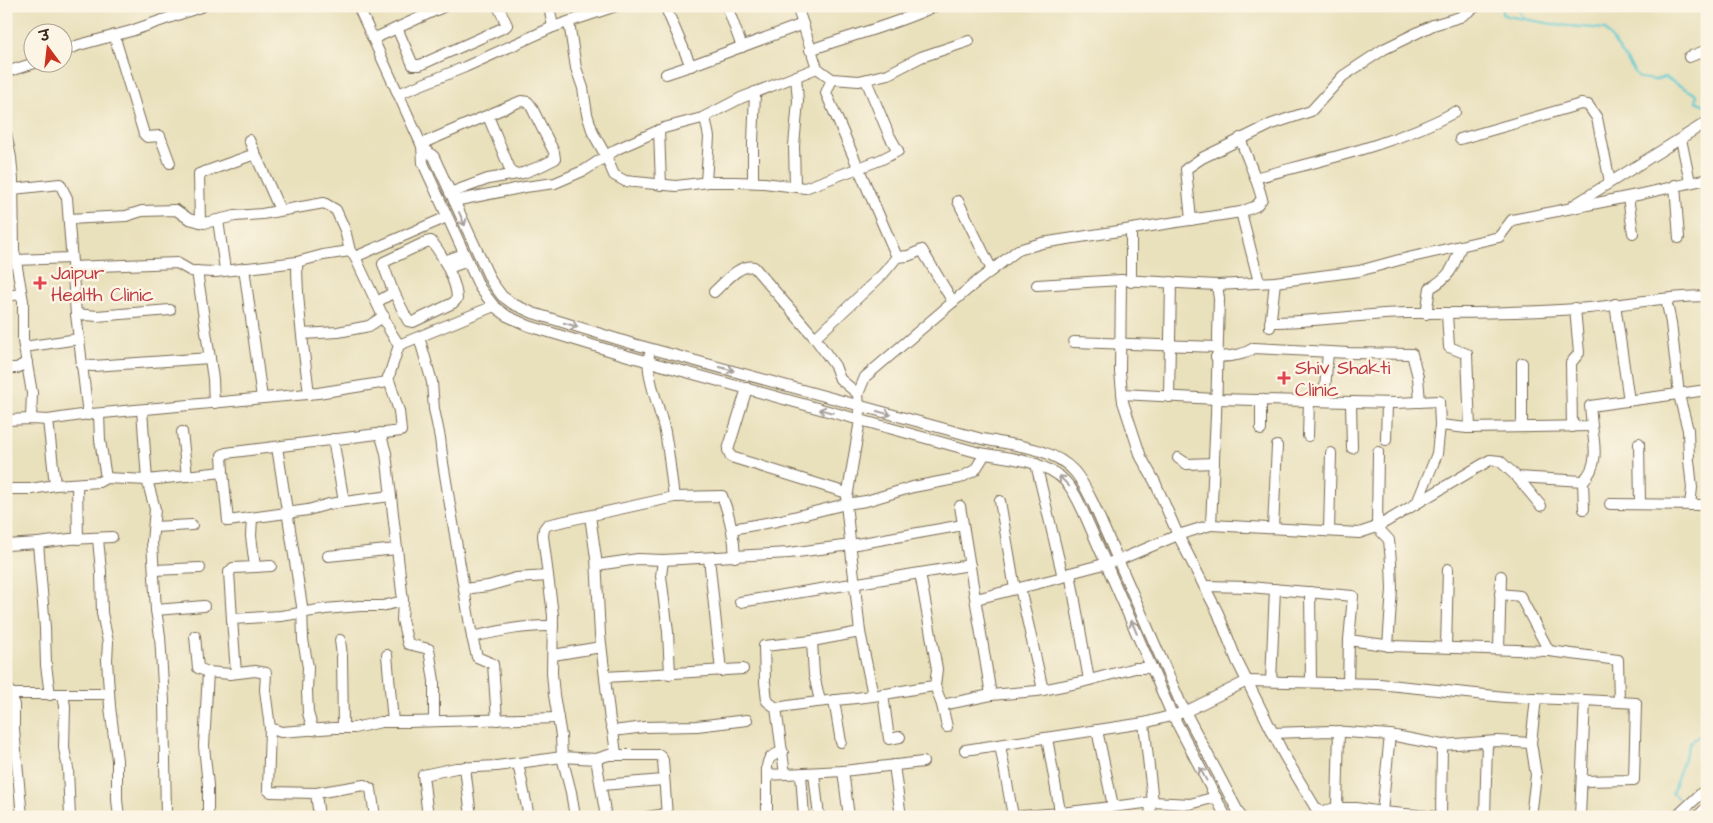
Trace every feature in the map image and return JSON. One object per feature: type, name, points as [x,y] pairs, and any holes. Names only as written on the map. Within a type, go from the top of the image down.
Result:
[{"type":"street","points":[[72,48],[131,31],[202,6]]},
{"type":"street","points":[[358,6],[422,145],[434,157],[490,281],[502,296],[513,304],[540,315],[651,348],[982,439],[1039,451],[1060,460],[1074,471],[1085,486],[1185,712],[1240,817]]},
{"type":"street","points":[[373,39],[445,6]]},
{"type":"street","points":[[397,28],[413,64],[420,65],[505,27],[507,25],[498,6]]},
{"type":"street","points":[[549,6],[553,27]]},
{"type":"street","points":[[665,6],[691,66]]},
{"type":"street","points":[[727,6],[742,47]]},
{"type":"street","points":[[797,6],[817,68],[832,79],[859,81],[888,74],[920,57],[969,41]]},
{"type":"street","points":[[810,50],[845,37],[888,26],[935,6]]},
{"type":"street","points":[[398,94],[465,67],[553,27],[612,7]]},
{"type":"street","points":[[1191,220],[1186,169],[1202,158],[1240,138],[1272,124],[1311,111],[1343,76],[1384,48],[1433,26],[1460,17],[1476,7]]},
{"type":"street","points":[[568,22],[576,68],[583,88],[586,114],[593,134],[606,156],[614,175],[625,181],[676,186],[706,182],[753,182],[805,188],[880,160],[898,151],[889,135],[866,80]]},
{"type":"street","points":[[666,74],[803,24]]},
{"type":"street","points":[[114,35],[144,134],[147,136],[160,136],[170,163]]},
{"type":"street","points":[[1689,57],[1707,50]]},
{"type":"street","points":[[6,72],[22,67]]},
{"type":"street","points":[[452,197],[555,183],[585,170],[617,149],[659,130],[705,117],[755,92],[817,68]]},
{"type":"street","points":[[796,76],[798,101],[794,146],[796,186]]},
{"type":"street","points":[[832,79],[826,93],[898,257]]},
{"type":"street","points":[[753,182],[755,92]]},
{"type":"street","points":[[422,145],[521,101],[528,102],[531,106],[554,152],[555,159],[523,173],[488,179],[452,197]]},
{"type":"street","points":[[1460,139],[1581,104],[1588,105],[1597,118],[1610,182]]},
{"type":"street","points":[[1255,178],[1386,142],[1429,126],[1455,112]]},
{"type":"street","points":[[488,116],[512,174]]},
{"type":"street","points":[[705,117],[709,137],[706,182]]},
{"type":"street","points":[[1567,209],[1707,122]]},
{"type":"street","points":[[659,130],[661,185]]},
{"type":"street","points":[[6,133],[11,158],[10,242],[21,294],[24,347],[32,393],[31,418]]},
{"type":"street","points":[[900,737],[890,739],[860,632],[850,545],[847,498],[860,420],[858,394],[865,377],[953,302],[1018,250],[1042,243],[1241,212],[1256,206],[1262,199],[1259,185],[1240,138]]},
{"type":"street","points":[[1681,139],[1690,182]]},
{"type":"street","points":[[249,140],[280,210]]},
{"type":"street","points":[[422,145],[423,163],[480,288],[494,306],[507,316],[529,326],[648,362],[985,454],[1036,464],[1055,472],[1075,494],[1173,716],[1226,817]]},
{"type":"street","points":[[200,222],[199,174],[255,154]]},
{"type":"street","points":[[1037,285],[1126,281],[1217,285],[1274,282],[1359,271],[1399,260],[1499,238],[1512,220],[1628,197],[1707,178]]},
{"type":"street","points":[[10,195],[60,184],[67,198],[78,339],[88,415]]},
{"type":"street","points":[[1675,185],[1679,238]]},
{"type":"street","points":[[1628,197],[1633,233]]},
{"type":"street","points":[[958,201],[992,270]]},
{"type":"street","points":[[68,219],[126,216],[142,211],[176,210],[189,219],[204,223],[324,203],[336,210],[345,230],[352,254],[399,345]]},
{"type":"street","points":[[1241,212],[1259,282]]},
{"type":"street","points":[[15,260],[72,263],[177,263],[191,271],[216,272],[297,262],[323,255],[352,254],[447,217]]},
{"type":"street","points":[[218,220],[225,270]]},
{"type":"street","points":[[1130,230],[1121,344],[1122,402],[1141,457],[1155,482],[1178,536],[1204,586],[1247,681],[1284,756],[1319,814],[1337,808],[1356,808],[1411,816],[1440,817],[1442,745]]},
{"type":"street","points":[[431,241],[446,265],[456,294],[456,300],[413,322],[408,321],[392,289],[384,268],[384,262],[431,241]]},
{"type":"street","points":[[1426,314],[1430,288],[1443,280],[1452,271],[1461,246]]},
{"type":"street","points":[[815,338],[883,274],[898,257],[908,256],[922,250],[953,302]]},
{"type":"street","points":[[446,265],[466,257]]},
{"type":"street","points":[[297,262],[297,284],[309,394]]},
{"type":"street","points":[[714,292],[742,267],[750,265],[754,267],[815,338],[835,366],[840,379],[858,394]]},
{"type":"street","points":[[244,268],[262,398]]},
{"type":"street","points":[[197,271],[210,358],[214,403]]},
{"type":"street","points":[[1169,397],[1171,282]]},
{"type":"street","points":[[1274,282],[1270,325],[1406,313],[1447,314],[1575,308],[1687,296],[1707,296]]},
{"type":"street","points":[[1211,525],[1219,299],[1217,285]]},
{"type":"street","points":[[375,298],[392,289]]},
{"type":"street","points":[[6,296],[21,294]]},
{"type":"street","points":[[1666,299],[1671,323],[1679,394],[1688,430],[1688,460],[1692,488],[1690,505]]},
{"type":"street","points":[[1615,304],[1629,401]]},
{"type":"street","points":[[6,420],[31,418],[48,420],[309,394],[387,382],[399,345],[494,306]]},
{"type":"street","points":[[1572,427],[1571,363],[1579,353],[1575,308]]},
{"type":"street","points":[[76,314],[97,316],[170,310]]},
{"type":"street","points":[[1447,314],[1449,347],[1467,354],[1470,428]]},
{"type":"street","points":[[302,334],[338,332],[369,326],[384,316]]},
{"type":"street","points":[[419,337],[432,382],[434,409],[476,657],[493,664],[497,720]]},
{"type":"street","points":[[24,347],[78,339]]},
{"type":"street","points":[[1074,342],[1170,346],[1238,356],[1254,348],[1412,354],[1418,376],[1420,402]]},
{"type":"street","points":[[651,348],[648,362],[652,386],[665,432],[674,497]]},
{"type":"street","points":[[1324,401],[1328,352]]},
{"type":"street","points":[[81,365],[93,366],[210,358]]},
{"type":"street","points":[[6,368],[17,368],[27,362]]},
{"type":"street","points":[[1522,363],[1522,427]]},
{"type":"street","points":[[388,377],[399,410],[401,430],[223,454],[228,521],[390,496]]},
{"type":"street","points":[[747,388],[728,450],[731,457],[847,498],[866,501],[913,487],[960,478],[975,470],[985,454]]},
{"type":"street","points":[[1517,476],[1582,481],[1590,474],[1594,463],[1595,449],[1590,406],[1707,390]]},
{"type":"street","points":[[1122,394],[1216,399],[1387,403],[1438,401],[1440,426],[1437,454],[1417,503]]},
{"type":"street","points":[[1261,399],[1261,430]]},
{"type":"street","points":[[1308,436],[1309,400]]},
{"type":"street","points":[[1350,402],[1352,448]]},
{"type":"street","points":[[1386,440],[1387,403]]},
{"type":"street","points":[[142,410],[147,480],[155,509],[152,542],[164,702],[166,817]]},
{"type":"street","points":[[99,414],[100,440],[106,478]]},
{"type":"street","points":[[48,420],[55,485]]},
{"type":"street","points":[[1440,426],[1470,428],[1592,426]]},
{"type":"street","points":[[182,432],[186,476]]},
{"type":"street","points":[[380,433],[386,454],[403,601],[402,620],[408,644],[428,649],[434,681],[434,721]]},
{"type":"street","points":[[333,439],[344,502]]},
{"type":"street","points":[[1639,444],[1640,504]]},
{"type":"street","points":[[1273,528],[1277,446]]},
{"type":"street","points":[[277,447],[302,613],[303,640],[308,667],[308,712],[313,730]]},
{"type":"street","points":[[1378,452],[1377,527],[1389,540],[1391,555],[1392,589],[1388,646]]},
{"type":"street","points":[[1329,531],[1331,454]]},
{"type":"street","points":[[1178,458],[1187,464],[1214,463]]},
{"type":"street","points":[[976,599],[1107,564],[1211,525],[1358,533],[1377,527],[1490,460],[1500,462],[1517,476],[1540,506]]},
{"type":"street","points":[[1036,464],[1067,575],[1089,680]]},
{"type":"street","points":[[6,490],[99,482],[106,478],[147,480],[224,472]]},
{"type":"street","points":[[1582,481],[1584,509]]},
{"type":"street","points":[[77,484],[78,538]]},
{"type":"street","points":[[575,817],[562,757],[562,736],[553,688],[552,595],[545,557],[544,529],[547,525],[674,497],[722,496],[729,513],[735,557]]},
{"type":"street","points":[[732,529],[777,521],[847,498]]},
{"type":"street","points":[[1000,501],[1017,588],[1042,690]]},
{"type":"street","points":[[1610,504],[1707,505]]},
{"type":"street","points":[[960,506],[991,695]]},
{"type":"street","points":[[590,516],[596,565],[601,647],[616,754]]},
{"type":"street","points":[[252,518],[251,536],[255,567]]},
{"type":"street","points":[[154,527],[192,525]]},
{"type":"street","points":[[596,565],[638,559],[663,560],[789,553],[850,545],[963,525]]},
{"type":"street","points":[[6,545],[78,538],[112,537]]},
{"type":"street","points":[[98,538],[102,613],[108,642],[109,694],[117,760],[119,817]]},
{"type":"street","points":[[38,543],[46,666],[50,695]]},
{"type":"street","points":[[328,556],[396,549]]},
{"type":"street","points":[[709,558],[721,672]]},
{"type":"street","points":[[663,560],[661,576],[668,632],[670,674]]},
{"type":"street","points":[[740,602],[970,565]]},
{"type":"street","points":[[236,673],[228,572],[232,568],[271,566]]},
{"type":"street","points":[[154,570],[200,568]]},
{"type":"street","points":[[1446,648],[1448,569]]},
{"type":"street","points":[[920,573],[937,669],[935,686],[947,727]]},
{"type":"street","points":[[464,589],[488,586],[516,578],[548,576]]},
{"type":"street","points":[[1499,649],[1501,576]]},
{"type":"street","points":[[1204,586],[1275,589],[1353,596],[1348,683]]},
{"type":"street","points":[[1271,681],[1275,589]]},
{"type":"street","points":[[1310,592],[1311,682]]},
{"type":"street","points":[[1500,594],[1518,594],[1520,596],[1549,651]]},
{"type":"street","points":[[232,620],[325,609],[382,606],[403,601]]},
{"type":"street","points":[[156,610],[204,606]]},
{"type":"street","points":[[472,637],[515,627],[553,626]]},
{"type":"street","points":[[786,774],[776,708],[768,701],[765,682],[764,646],[812,642],[860,632]]},
{"type":"street","points":[[195,636],[198,668],[208,672],[236,673],[255,671],[266,674],[266,697],[270,728],[268,790],[271,792],[316,794],[364,785],[369,786],[376,817]]},
{"type":"street","points":[[340,640],[343,728]]},
{"type":"street","points":[[1349,640],[1388,646],[1549,651],[1618,660],[1619,702]]},
{"type":"street","points":[[812,642],[814,675],[820,702]]},
{"type":"street","points":[[553,655],[601,647]]},
{"type":"street","points":[[387,654],[392,722]]},
{"type":"street","points":[[942,705],[991,695],[1042,690],[1135,668],[1152,668]]},
{"type":"street","points":[[605,677],[721,672],[743,669]]},
{"type":"street","points":[[208,672],[204,746],[208,785],[208,817]]},
{"type":"street","points":[[964,750],[1144,723],[1173,716],[1185,712],[1247,681],[1378,684],[1505,697],[1636,703],[1634,780],[1582,781]]},
{"type":"street","points":[[776,708],[935,686]]},
{"type":"street","points":[[22,817],[14,729],[14,704],[9,690],[50,695],[109,694]]},
{"type":"street","points":[[63,694],[65,706],[64,748],[68,769],[70,817]]},
{"type":"street","points":[[1531,817],[1536,775],[1530,743],[1536,698]]},
{"type":"street","points":[[834,700],[841,742]]},
{"type":"street","points":[[1580,817],[1585,700]]},
{"type":"street","points":[[270,728],[281,732],[354,728],[381,722],[558,718]]},
{"type":"street","points":[[613,731],[645,727],[697,726],[747,720]]},
{"type":"street","points":[[1144,723],[1152,802],[1151,817]]},
{"type":"street","points":[[1097,730],[1107,810]]},
{"type":"street","points":[[1273,733],[1338,731],[1390,735],[1442,745],[1487,742],[1530,743]]},
{"type":"street","points":[[1337,808],[1338,731]]},
{"type":"street","points":[[1382,812],[1390,735]]},
{"type":"street","points":[[1047,738],[1061,815]]},
{"type":"street","points":[[1485,817],[1487,742]]},
{"type":"street","points":[[1000,745],[1013,816]]},
{"type":"street","points":[[766,817],[767,761],[770,756],[783,752]]},
{"type":"street","points":[[428,817],[423,775],[465,768],[562,757],[596,759],[616,754],[660,754],[663,760],[667,816],[647,817]]},
{"type":"street","points":[[596,759],[606,817]]},
{"type":"street","points":[[767,774],[843,771],[923,762]]},
{"type":"street","points":[[518,763],[529,817]]},
{"type":"street","points":[[894,766],[901,817]]},
{"type":"street","points":[[465,768],[471,817]]},
{"type":"street","points":[[843,771],[850,817]]},
{"type":"street","points":[[814,773],[819,817]]},
{"type":"street","points":[[801,774],[804,817]]},
{"type":"street","points":[[602,786],[664,780]]},
{"type":"street","points":[[1669,817],[1679,814],[1705,793]]},
{"type":"street","points":[[316,794],[318,817]]},
{"type":"street","points":[[1009,817],[1061,815],[1107,810],[1152,802],[1190,804],[1216,797]]},
{"type":"street","points":[[1697,817],[1707,807]]},
{"type":"street","points":[[1479,817],[1513,817]]},
{"type":"waterway","points":[[1503,6],[1502,14],[1507,16],[1558,25],[1605,29],[1639,78],[1654,80],[1664,77],[1697,95],[1696,101],[1707,106]]},
{"type":"waterway","points":[[1517,6],[1524,19]]},
{"type":"waterway","points":[[1677,798],[1672,793],[1690,742],[1707,731]]},
{"type":"place","name":"Jaipur Health Clinic","points":[[40,283]]},
{"type":"place","name":"Shiv Shakti Clinic","points":[[1284,378]]}]
